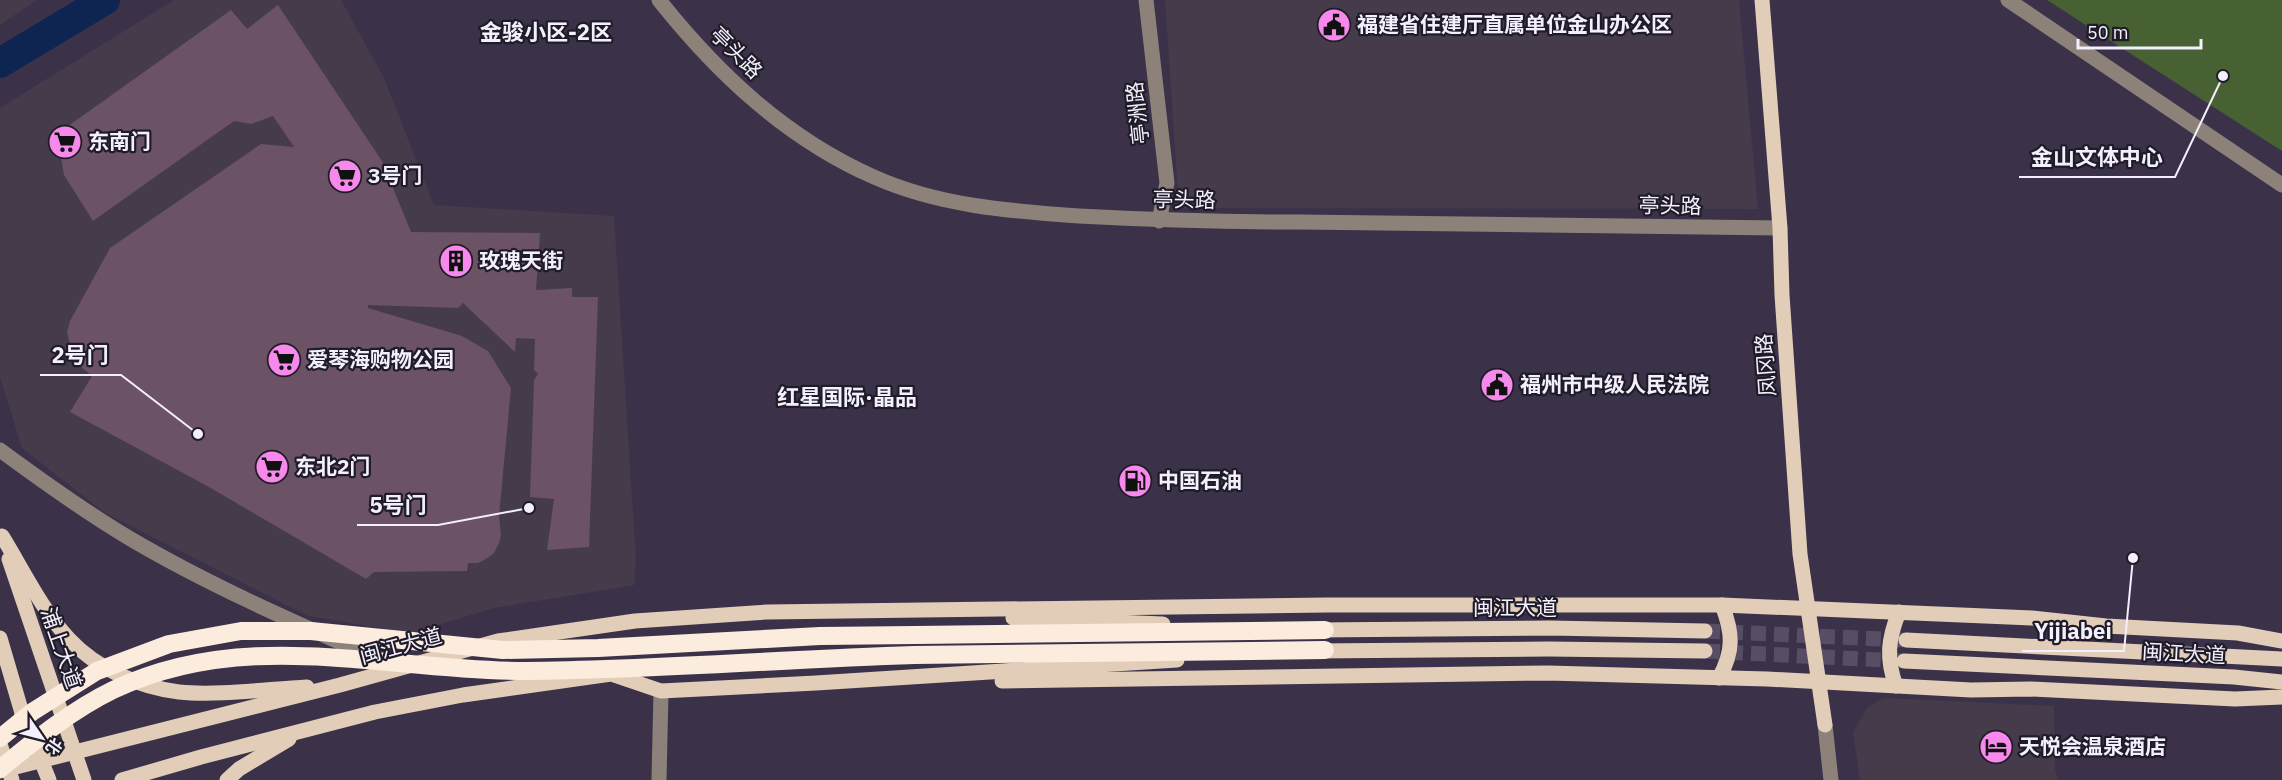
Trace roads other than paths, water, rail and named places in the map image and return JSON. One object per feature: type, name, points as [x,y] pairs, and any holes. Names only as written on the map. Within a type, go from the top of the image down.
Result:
[{"type":"highway","points":[[0,738],[32,712],[97,671],[169,644],[241,631],[311,631],[503,650],[598,648],[820,636],[1325,630]]},
{"type":"highway","points":[[0,770],[46,731],[112,690],[175,667],[240,656],[309,656],[512,671],[596,670],[914,655],[1325,650]]},
{"type":"main road","name":"凤冈路","points":[[1762,0],[1780,228],[1782,295],[1798,527],[1825,725]]},
{"type":"main road","points":[[1,532],[56,623],[70,640],[88,656],[124,676],[161,688],[193,692],[340,685]]},
{"type":"main road","name":"浦上大道","points":[[1,532],[84,780]]},
{"type":"main road","points":[[821,611],[1492,604],[1722,605],[2032,618],[2106,626],[2238,633],[2282,641]]},
{"type":"main road","points":[[1719,678],[1729,660],[1730,626],[1722,605]]},
{"type":"main road","name":"闽江大道","points":[[0,770],[76,753],[340,685],[498,641],[635,621],[767,612],[821,611],[1325,630],[1550,628],[1706,631]]},
{"type":"main road","points":[[1896,686],[1889,666],[1891,632],[1899,612]]},
{"type":"main road","points":[[0,638],[22,713],[49,780]]},
{"type":"main road","name":"闽江大道","points":[[1906,640],[2282,659]]},
{"type":"main road","name":"闽江大道","points":[[816,683],[1325,650],[1705,651]]},
{"type":"main road","name":"闽江大道","points":[[1904,661],[2234,677],[2282,682]]},
{"type":"main road","points":[[122,780],[307,729],[419,703],[611,674],[661,691],[816,683],[1548,673],[1819,682],[1971,690],[2031,689],[2235,699],[2282,697]]},
{"type":"main road","points":[[227,780],[239,769],[307,729]]},
{"type":"main road","points":[[0,744],[12,780]]},
{"type":"street","name":"亭头路","points":[[659,0],[712,62],[777,121],[816,146],[873,176],[934,198],[1002,210],[1160,221],[1780,228]]},
{"type":"street","name":"亭洲路","points":[[1146,0],[1167,183],[1160,221]]},
{"type":"street","points":[[2008,0],[2282,185]]},
{"type":"street","points":[[0,450],[61,494],[127,537],[171,562],[314,631],[398,668]]},
{"type":"street","points":[[659,780],[661,691]]},
{"type":"street","points":[[1825,725],[1831,780]]},
{"type":"waterway","points":[[0,63],[105,0]]},
{"type":"tunnel","points":[[1705,631],[1903,640]]},
{"type":"tunnel","points":[[1705,651],[1903,661]]},
{"type":"place","name":"福建省住建厅直属单位金山办公区","points":[[1334,25]]},
{"type":"place","name":"金山文体中心","points":[[2223,76]]},
{"type":"place","name":"东南门","points":[[65,142]]},
{"type":"place","name":"3号门","points":[[345,176]]},
{"type":"place","name":"玫瑰天街","points":[[456,261]]},
{"type":"place","name":"爱琴海购物公园","points":[[284,360]]},
{"type":"place","name":"福州市中级人民法院","points":[[1497,385]]},
{"type":"place","name":"2号门","points":[[198,434]]},
{"type":"place","name":"东北2门","points":[[272,467]]},
{"type":"place","name":"中国石油","points":[[1135,481]]},
{"type":"place","name":"5号门","points":[[529,508]]},
{"type":"place","name":"Yijiabei","points":[[2133,558]]},
{"type":"place","name":"天悦会温泉酒店","points":[[1996,747]]},
{"type":"district","name":"金骏小区-2区","points":[[546,32]]},
{"type":"district","name":"红星国际·晶品","points":[[847,397]]}]
